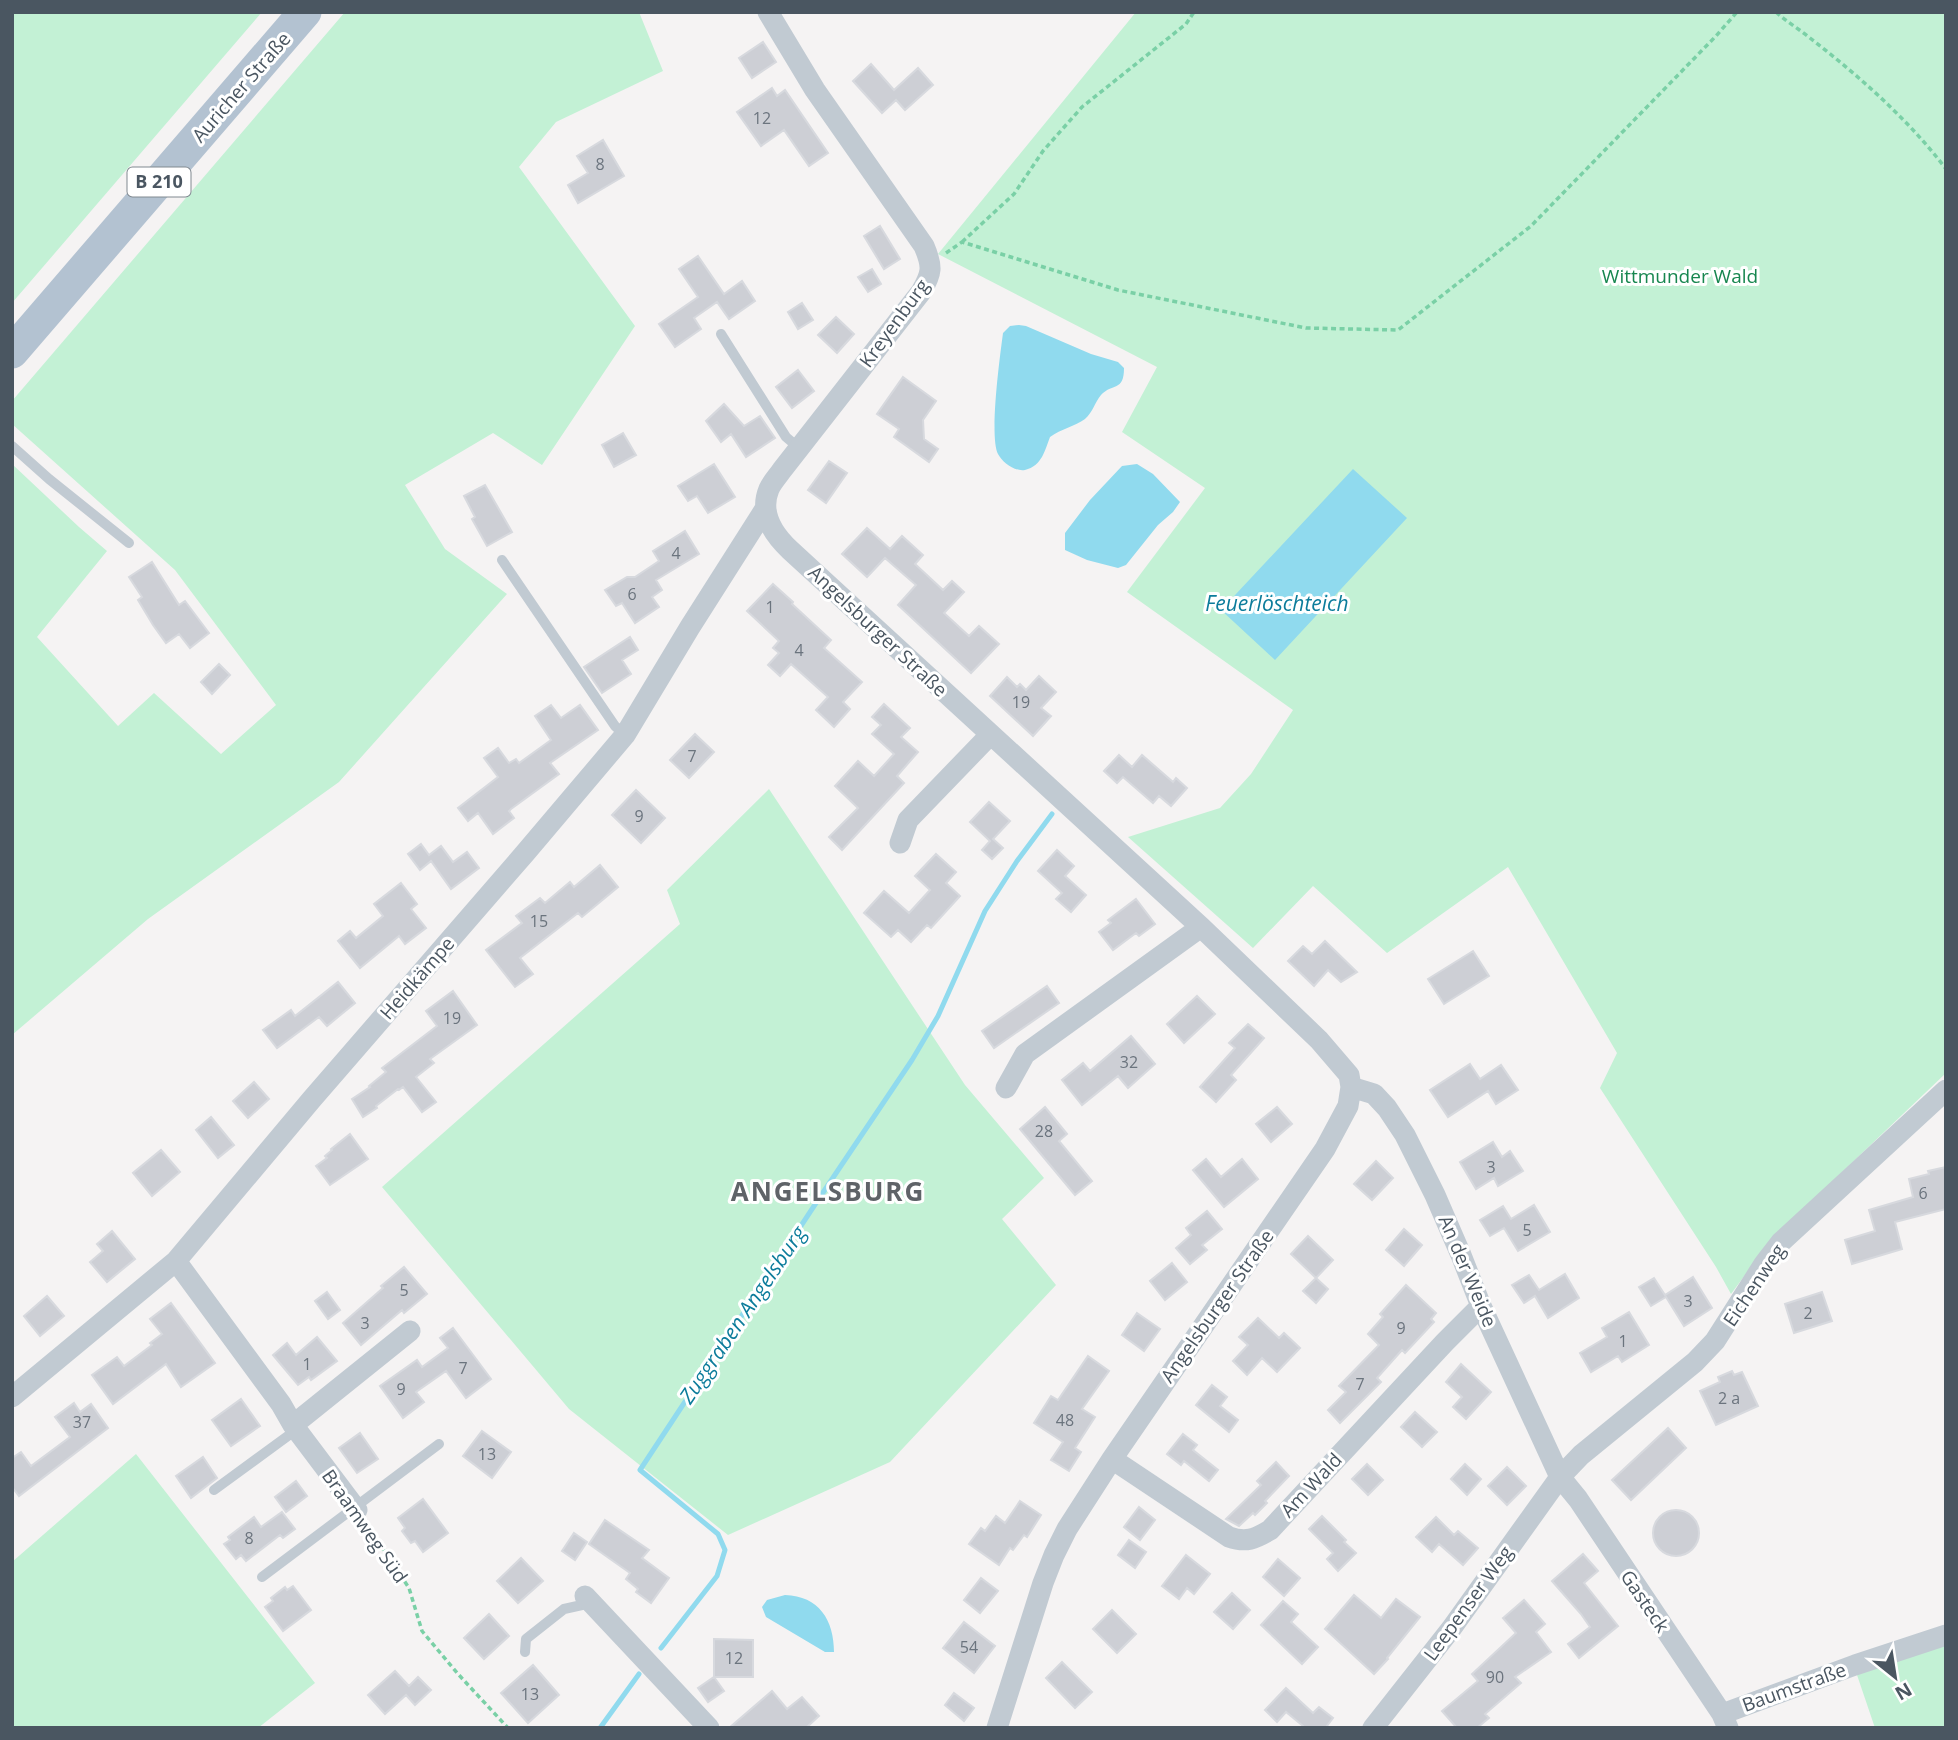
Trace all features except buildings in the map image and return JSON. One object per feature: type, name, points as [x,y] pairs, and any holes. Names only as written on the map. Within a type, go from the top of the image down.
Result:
[{"type":"main road","name":"Auricher Straße","points":[[12,352],[305,12]]},
{"type":"street","name":"Kreyenburg","points":[[767,517],[769,490],[921,292],[929,277],[931,262],[924,246],[815,90],[768,12]]},
{"type":"street","name":"Angelsburger Straße","points":[[767,517],[778,539],[1201,927],[1319,1040],[1349,1075],[1351,1087],[1348,1106],[1325,1149],[1112,1459],[1079,1509],[1054,1555],[997,1728]]},
{"type":"street","name":"Heidkämpe","points":[[12,1397],[176,1261],[625,735],[690,627],[767,517]]},
{"type":"street","points":[[900,843],[908,820],[990,734]]},
{"type":"street","points":[[1006,1088],[1025,1054],[1201,927]]},
{"type":"street","name":"An der Weide","points":[[1351,1087],[1374,1094],[1405,1135],[1435,1195],[1481,1306],[1560,1477]]},
{"type":"street","name":"Eichenweg","points":[[1560,1477],[1581,1455],[1709,1348],[1781,1242],[1946,1090]]},
{"type":"street","name":"Braamweg Süd","points":[[176,1261],[281,1404],[294,1428],[355,1508]]},
{"type":"street","name":"Am Wald","points":[[1112,1459],[1229,1537],[1249,1541],[1270,1530],[1481,1306]]},
{"type":"street","points":[[294,1428],[410,1331]]},
{"type":"street","name":"Gasteck","points":[[1560,1477],[1578,1499],[1725,1721]]},
{"type":"street","name":"Leepenser Weg","points":[[1373,1728],[1451,1629],[1560,1477]]},
{"type":"street","points":[[588,1599],[709,1728]]},
{"type":"street","name":"Baumstraße","points":[[1725,1721],[1856,1665],[1946,1634]]},
{"type":"lane","points":[[721,334],[786,437],[799,448]]},
{"type":"lane","points":[[12,446],[128,543]]},
{"type":"lane","points":[[502,560],[615,726],[625,735]]},
{"type":"lane","points":[[214,1490],[294,1428]]},
{"type":"lane","points":[[262,1577],[439,1444]]},
{"type":"lane","points":[[525,1652],[526,1639],[564,1609],[588,1599]]},
{"type":"path","points":[[931,262],[962,242],[1014,194],[1043,150],[1082,107],[1186,24],[1194,12]]},
{"type":"path","points":[[962,242],[1118,290],[1306,328],[1398,330],[1531,226],[1737,12]]},
{"type":"path","points":[[1776,12],[1885,100],[1946,169]]},
{"type":"path","name":"Braamweg Süd","points":[[355,1508],[409,1588],[422,1631],[508,1728]]},
{"type":"green space","points":[[12,12],[262,12],[12,303]]},
{"type":"green space","points":[[345,12],[639,12],[663,71],[556,122],[519,167],[635,326],[542,465],[493,433],[405,485],[445,549],[507,594],[339,782],[148,919],[12,1035],[12,464],[107,551],[37,637],[118,726],[154,693],[221,754],[276,705],[175,570],[12,424],[12,401]]},
{"type":"green space","name":"Wittmunder Wald","points":[[1136,12],[1946,12],[1946,1073],[1770,1241],[1731,1294],[1600,1088],[1617,1053],[1508,867],[1387,953],[1313,886],[1253,948],[1128,837],[1220,808],[1251,774],[1293,710],[1127,592],[1205,488],[1122,432],[1157,367],[938,254]]},
{"type":"green space","points":[[769,789],[965,1085],[1044,1178],[1002,1219],[1056,1285],[890,1462],[728,1535],[569,1409],[382,1187],[680,924],[667,890]]},
{"type":"green space","points":[[136,1454],[315,1683],[258,1728],[12,1728],[12,1562]]},
{"type":"green space","points":[[1946,1643],[1946,1728],[1875,1728],[1856,1672]]},
{"type":"water","points":[[1019,325],[1118,362],[1124,368],[1120,384],[1101,395],[1085,419],[1050,437],[1039,461],[1025,470],[1009,466],[1000,457],[995,431],[1003,333],[1010,326]]},
{"type":"water","points":[[1137,464],[1153,474],[1180,502],[1173,512],[1158,525],[1126,565],[1118,568],[1087,560],[1065,550],[1065,533],[1090,500],[1122,466]]},
{"type":"water","name":"Feuerlöschteich","points":[[1353,469],[1407,518],[1275,660],[1221,610]]},
{"type":"water","points":[[785,1595],[807,1600],[822,1612],[831,1630],[834,1652],[825,1652],[766,1617],[762,1607],[767,1600]]},
{"type":"waterway","name":"Zuggraben Angelsburg","points":[[661,1648],[717,1576],[725,1550],[718,1534],[640,1470],[912,1060],[938,1016],[985,911],[1052,814]]},
{"type":"waterway","name":"Zuggraben Angelsburg","points":[[600,1728],[639,1674]]},
{"type":"district","name":"ANGELSBURG","points":[[828,1192]]}]
